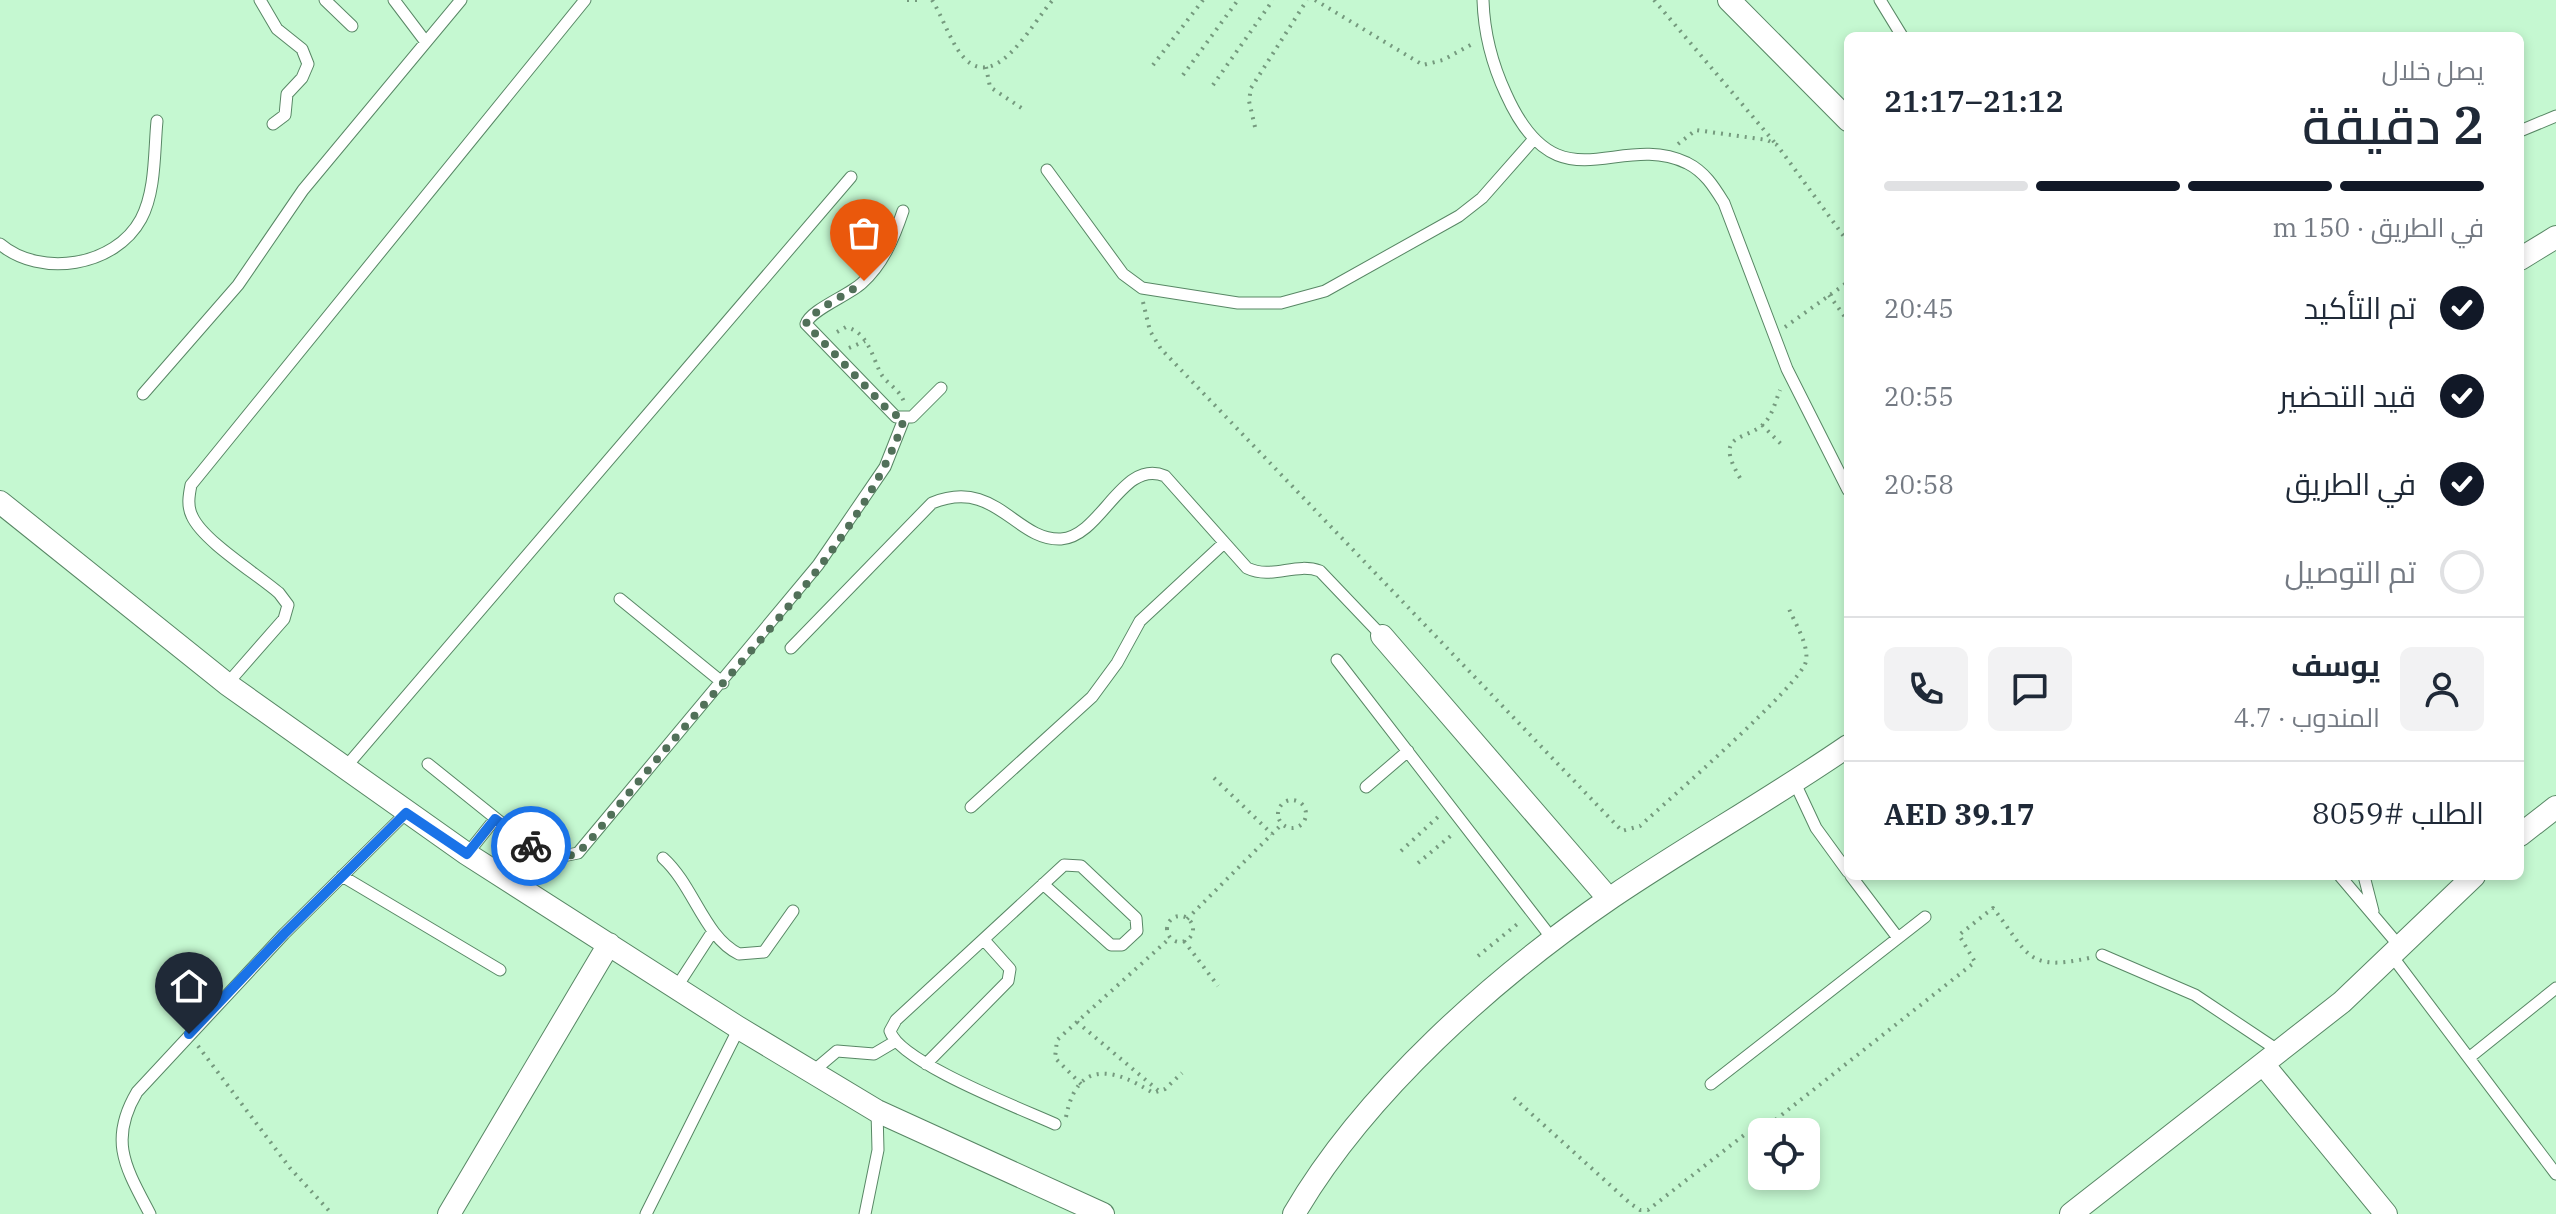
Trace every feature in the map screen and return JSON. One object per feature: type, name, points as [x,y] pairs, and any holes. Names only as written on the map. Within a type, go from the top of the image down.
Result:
[{"type":"street","points":[[1729,0],[1844,116]]},
{"type":"street","points":[[2524,257],[2556,237]]},
{"type":"street","points":[[0,502],[117,599],[227,684],[467,854],[739,1028],[877,1111],[1103,1214]]},
{"type":"street","points":[[1382,636],[1609,899]]},
{"type":"street","points":[[1294,1214],[1333,1157],[1389,1091],[1469,1013],[1609,899],[1844,749]]},
{"type":"street","points":[[2524,832],[2556,807]]},
{"type":"street","points":[[2071,1214],[2272,1058],[2397,952],[2470,880]]},
{"type":"street","points":[[449,1214],[609,944]]},
{"type":"street","points":[[2272,1058],[2386,1214]]},
{"type":"lane","points":[[260,0],[277,29],[302,49],[308,64],[302,78],[287,94],[285,115],[273,124]]},
{"type":"lane","points":[[325,0],[352,26]]},
{"type":"lane","points":[[394,0],[425,41]]},
{"type":"lane","points":[[143,394],[238,285],[303,190],[461,0]]},
{"type":"lane","points":[[227,684],[284,619],[288,605],[279,593],[202,530],[192,517],[188,501],[191,485],[585,0]]},
{"type":"lane","points":[[1483,0],[1487,36],[1498,78],[1519,121],[1534,139],[1553,152],[1575,160],[1599,162],[1663,156],[1688,164],[1710,180],[1724,203],[1787,369],[1844,482]]},
{"type":"lane","points":[[1880,0],[1900,32]]},
{"type":"lane","points":[[2524,129],[2556,116]]},
{"type":"lane","points":[[0,244],[35,262],[66,265],[95,258],[121,242],[141,219],[150,190],[157,121]]},
{"type":"lane","points":[[1047,170],[1123,274],[1142,288],[1258,304],[1304,298],[1325,291],[1459,216],[1482,198],[1534,139]]},
{"type":"lane","points":[[343,769],[851,177]]},
{"type":"lane","points":[[903,211],[888,250],[864,281],[807,319],[808,330],[890,412],[904,419]]},
{"type":"lane","points":[[428,764],[540,854],[553,858],[578,853],[785,608],[872,490],[891,455],[904,419],[919,412],[941,388]]},
{"type":"lane","points":[[791,648],[919,514],[947,496],[981,500],[1049,538],[1064,539],[1078,534],[1137,478],[1156,472],[1165,476],[1247,568],[1261,574],[1306,566],[1320,571],[1382,636]]},
{"type":"lane","points":[[971,807],[1092,697],[1117,663],[1140,621],[1224,543]]},
{"type":"lane","points":[[620,599],[723,683]]},
{"type":"lane","points":[[1337,660],[1555,942]]},
{"type":"lane","points":[[1366,787],[1408,751]]},
{"type":"lane","points":[[1794,780],[1816,828],[1844,866]]},
{"type":"lane","points":[[150,1214],[122,1154],[121,1132],[126,1111],[137,1092],[189,1034],[406,813]]},
{"type":"lane","points":[[467,854],[495,819]]},
{"type":"lane","points":[[663,858],[685,881],[713,931],[727,949],[752,955],[764,952],[793,911]]},
{"type":"lane","points":[[1043,884],[1111,945],[1122,945],[1137,931],[1136,918],[1076,863],[1064,865],[1043,884],[984,940],[891,1025],[892,1037],[926,1064],[1055,1124]]},
{"type":"lane","points":[[342,876],[500,970]]},
{"type":"lane","points":[[1854,880],[1898,938]]},
{"type":"lane","points":[[2343,880],[2374,916],[2470,1057],[2556,1174]]},
{"type":"lane","points":[[2365,880],[2374,916]]},
{"type":"lane","points":[[1711,1084],[1925,917]]},
{"type":"lane","points":[[676,988],[713,931]]},
{"type":"lane","points":[[926,1064],[1008,981],[1010,969],[984,940]]},
{"type":"lane","points":[[2102,955],[2195,995],[2272,1058]]},
{"type":"lane","points":[[2470,1057],[2556,988]]},
{"type":"lane","points":[[646,1214],[739,1028]]},
{"type":"lane","points":[[811,1073],[828,1055],[837,1051],[874,1054],[896,1041]]},
{"type":"lane","points":[[865,1214],[878,1150],[877,1111]]},
{"type":"path","points":[[907,0],[923,0]]},
{"type":"path","points":[[932,0],[959,51],[971,62],[986,67],[1002,63],[1053,0]]},
{"type":"path","points":[[1153,65],[1203,0]]},
{"type":"path","points":[[1183,75],[1238,0]]},
{"type":"path","points":[[1213,85],[1273,0]]},
{"type":"path","points":[[1255,127],[1250,115],[1251,88],[1307,0]]},
{"type":"path","points":[[1315,0],[1423,65],[1443,60],[1487,36]]},
{"type":"path","points":[[1654,0],[1777,145],[1844,237]]},
{"type":"path","points":[[986,67],[990,87],[1023,109]]},
{"type":"path","points":[[1673,159],[1683,137],[1696,130],[1767,140],[1777,145]]},
{"type":"path","points":[[1773,335],[1844,285]]},
{"type":"path","points":[[1142,288],[1143,310],[1150,331],[1161,349],[1622,831],[1628,832],[1640,826],[1759,716],[1804,668],[1806,652],[1789,609]]},
{"type":"path","points":[[1829,295],[1844,316]]},
{"type":"path","points":[[816,338],[830,337],[846,327],[858,332],[872,350],[882,375],[902,395],[904,419]]},
{"type":"path","points":[[1740,478],[1733,466],[1731,448],[1744,432],[1762,425],[1771,412],[1787,369]]},
{"type":"path","points":[[1762,425],[1783,446]]},
{"type":"path","points":[[1214,778],[1272,834]]},
{"type":"path","points":[[1300,803],[1306,812],[1303,823],[1292,828],[1282,824],[1278,813],[1284,804],[1300,803]]},
{"type":"path","points":[[1401,851],[1450,806]]},
{"type":"path","points":[[1187,919],[1282,824]]},
{"type":"path","points":[[1418,863],[1438,843],[1467,828]]},
{"type":"path","points":[[1514,1098],[1631,1204],[1640,1210],[1648,1210],[1744,1135],[1752,1137],[1760,1132],[1975,962],[1959,935],[1993,908],[2029,955],[2042,963],[2061,964],[2102,955]]},
{"type":"path","points":[[1478,956],[1532,912]]},
{"type":"path","points":[[1170,938],[1169,923],[1177,917],[1187,919]]},
{"type":"path","points":[[1184,941],[1192,934],[1187,919]]},
{"type":"path","points":[[1170,938],[1184,941],[1218,986]]},
{"type":"path","points":[[1081,1084],[1059,1064],[1053,1052],[1057,1040],[1170,938]]},
{"type":"path","points":[[1077,1022],[1160,1092]]},
{"type":"path","points":[[189,1034],[290,1168],[332,1214]]},
{"type":"path","points":[[1055,1124],[1066,1118],[1069,1101],[1081,1084],[1097,1075],[1112,1073],[1126,1076],[1153,1093],[1160,1092],[1182,1073]]},
{"type":"way so far","points":[[531,846],[540,854],[566,858],[578,853],[587,844],[777,619],[872,490],[896,444],[904,419],[890,412],[808,330],[806,324],[811,315],[850,294],[864,281]]},
{"type":"route","points":[[189,1034],[406,813],[467,854],[495,819],[531,846]]}]
